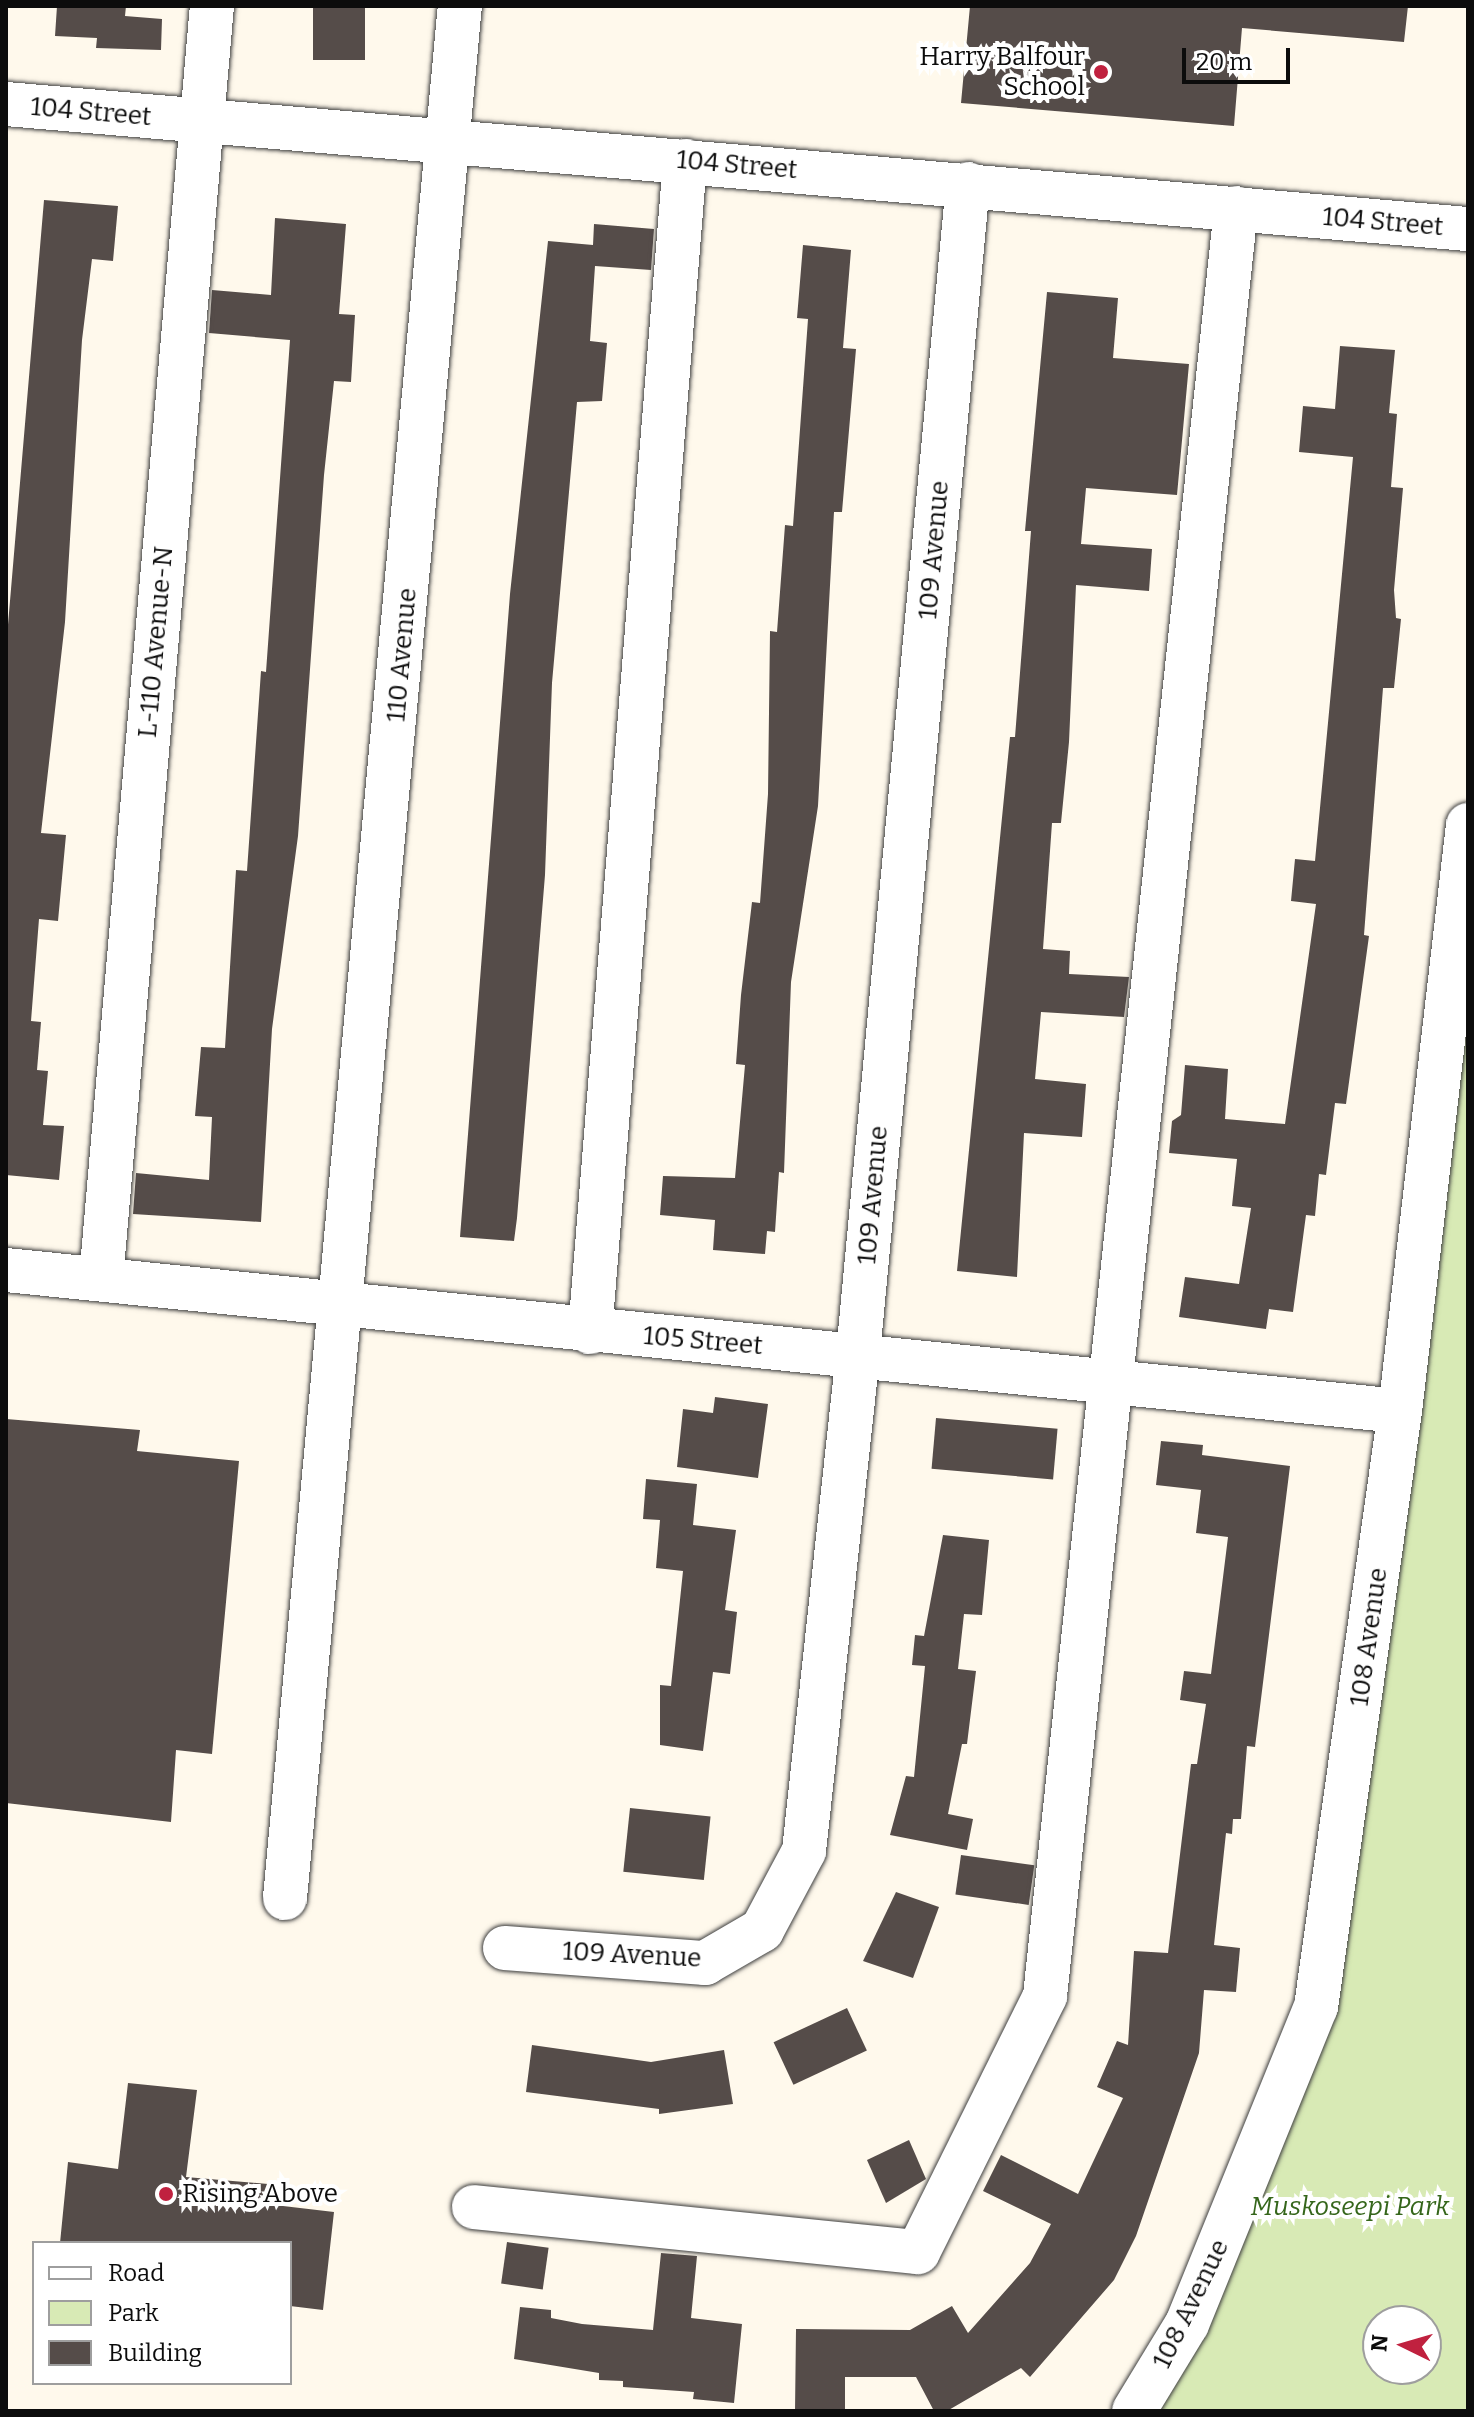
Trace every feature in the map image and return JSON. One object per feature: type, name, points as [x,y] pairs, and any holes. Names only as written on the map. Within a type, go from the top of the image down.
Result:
[{"type":"street","name":"L-110 Avenue-N","points":[[101,1279],[212,6]]},
{"type":"street","name":"110 Avenue","points":[[285,1898],[343,1303],[460,6]]},
{"type":"street","name":"104 Street","points":[[6,104],[1468,229]]},
{"type":"street","points":[[590,1332],[685,161]]},
{"type":"street","name":"109 Avenue","points":[[505,1948],[705,1963],[762,1930],[804,1851],[858,1354],[968,184]]},
{"type":"street","points":[[474,2207],[918,2252],[1045,1996],[1236,208]]},
{"type":"street","name":"108 Avenue","points":[[1134,2411],[1187,2324],[1316,2007],[1400,1411],[1468,825]]},
{"type":"street","name":"105 Street","points":[[6,1270],[343,1303],[590,1332],[1111,1377],[1400,1411]]},
{"type":"green space","name":"Muskoseepi Park","points":[[1468,794],[1468,2411],[1114,2411],[1162,2338],[1332,1963]]},
{"type":"building","points":[[57,6],[126,6],[125,16],[162,19],[161,50],[96,48],[97,38],[55,36]]},
{"type":"building","points":[[313,6],[365,6],[365,60],[313,60]]},
{"type":"building","name":"Harry Balfour School","points":[[970,6],[1408,6],[1404,42],[1242,28],[1234,126],[961,103]]},
{"type":"building","points":[[44,200],[118,206],[113,261],[92,259],[82,340],[65,622],[41,833],[66,835],[58,921],[39,919],[31,1021],[41,1022],[37,1070],[48,1071],[43,1125],[64,1126],[59,1180],[6,1175],[6,648]]},
{"type":"building","points":[[275,218],[346,224],[339,314],[355,315],[351,382],[334,381],[324,475],[298,836],[272,1029],[261,1222],[133,1214],[136,1173],[209,1180],[212,1117],[195,1116],[201,1047],[225,1048],[236,870],[247,871],[261,671],[266,672],[290,340],[209,333],[212,290],[271,295]]},
{"type":"building","points":[[594,224],[654,229],[651,270],[595,266],[590,341],[607,343],[602,401],[577,402],[552,683],[545,875],[514,1241],[460,1237],[510,594],[548,241],[593,245]]},
{"type":"building","points":[[803,245],[851,250],[843,348],[856,349],[842,512],[834,512],[818,806],[791,982],[784,1173],[779,1172],[775,1232],[767,1231],[765,1254],[713,1250],[715,1220],[660,1215],[663,1176],[735,1178],[745,1065],[736,1064],[741,995],[752,902],[760,903],[768,794],[770,631],[777,632],[785,525],[793,526],[808,319],[797,318]]},
{"type":"building","points":[[1047,292],[1118,298],[1113,358],[1189,364],[1177,495],[1086,488],[1081,544],[1152,549],[1149,591],[1076,585],[1069,742],[1061,823],[1052,823],[1043,949],[1070,951],[1069,974],[1129,977],[1124,1017],[1041,1012],[1035,1079],[1086,1084],[1082,1137],[1024,1133],[1017,1277],[957,1271],[1010,737],[1015,737],[1031,531],[1025,531]]},
{"type":"building","points":[[1340,346],[1395,350],[1389,413],[1397,414],[1391,487],[1403,488],[1394,590],[1396,618],[1401,619],[1394,688],[1383,688],[1364,935],[1369,936],[1346,1104],[1335,1103],[1326,1175],[1319,1174],[1315,1216],[1306,1215],[1293,1312],[1269,1309],[1266,1329],[1179,1317],[1185,1277],[1239,1284],[1251,1208],[1232,1206],[1237,1159],[1169,1153],[1172,1121],[1181,1115],[1185,1065],[1228,1069],[1225,1119],[1285,1124],[1316,904],[1291,901],[1295,859],[1315,861],[1353,457],[1299,452],[1303,406],[1335,409]]},
{"type":"building","points":[[715,1397],[768,1404],[758,1478],[677,1467],[683,1409],[713,1413]]},
{"type":"building","points":[[936,1418],[1058,1429],[1053,1479],[932,1469]]},
{"type":"building","points":[[6,1419],[140,1430],[137,1451],[239,1461],[212,1754],[176,1750],[171,1822],[6,1803]]},
{"type":"building","points":[[1161,1441],[1203,1445],[1202,1455],[1290,1466],[1255,1747],[1247,1746],[1241,1819],[1233,1819],[1232,1834],[1226,1833],[1214,1945],[1240,1948],[1236,1992],[1204,1990],[1199,2053],[1136,2236],[1114,2280],[1030,2377],[1021,2368],[947,2411],[934,2411],[916,2377],[845,2377],[845,2411],[795,2411],[796,2329],[910,2330],[952,2306],[968,2333],[1030,2263],[1051,2224],[983,2191],[1001,2155],[1078,2194],[1123,2098],[1097,2087],[1117,2041],[1128,2045],[1134,1951],[1168,1953],[1191,1764],[1197,1764],[1206,1704],[1180,1700],[1184,1671],[1211,1674],[1228,1537],[1196,1533],[1201,1490],[1156,1485]]},
{"type":"building","points":[[646,1479],[697,1484],[693,1525],[736,1530],[725,1610],[737,1612],[730,1674],[713,1672],[703,1751],[660,1745],[660,1685],[671,1686],[683,1571],[656,1568],[660,1520],[643,1519]]},
{"type":"building","points":[[943,1535],[989,1540],[982,1615],[964,1614],[958,1669],[976,1671],[967,1744],[962,1744],[948,1814],[973,1819],[967,1850],[890,1835],[906,1776],[914,1777],[925,1666],[912,1665],[915,1635],[924,1636]]},
{"type":"building","points":[[630,1808],[711,1816],[704,1880],[623,1872]]},
{"type":"building","points":[[961,1855],[1034,1865],[1029,1905],[955,1895]]},
{"type":"building","points":[[896,1892],[939,1907],[913,1978],[863,1961]]},
{"type":"building","points":[[847,2008],[867,2051],[793,2085],[774,2042]]},
{"type":"building","points":[[532,2045],[651,2062],[724,2050],[733,2104],[659,2114],[659,2109],[526,2092]]},
{"type":"building","name":"Rising Above","points":[[128,2083],[197,2090],[186,2177],[268,2184],[266,2204],[334,2212],[323,2310],[292,2306],[292,2241],[60,2241],[68,2162],[118,2169]]},
{"type":"building","points":[[909,2140],[926,2179],[886,2203],[867,2160]]},
{"type":"building","points":[[507,2242],[549,2248],[543,2289],[501,2284]]},
{"type":"building","points":[[661,2253],[697,2256],[691,2318],[742,2324],[734,2403],[693,2399],[694,2392],[623,2387],[623,2381],[599,2380],[599,2373],[514,2359],[520,2307],[551,2310],[551,2318],[582,2324],[653,2330]]},
{"type":"place","name":"Harry Balfour School","points":[[1101,72]]},
{"type":"place","name":"Rising Above","points":[[166,2194]]}]
